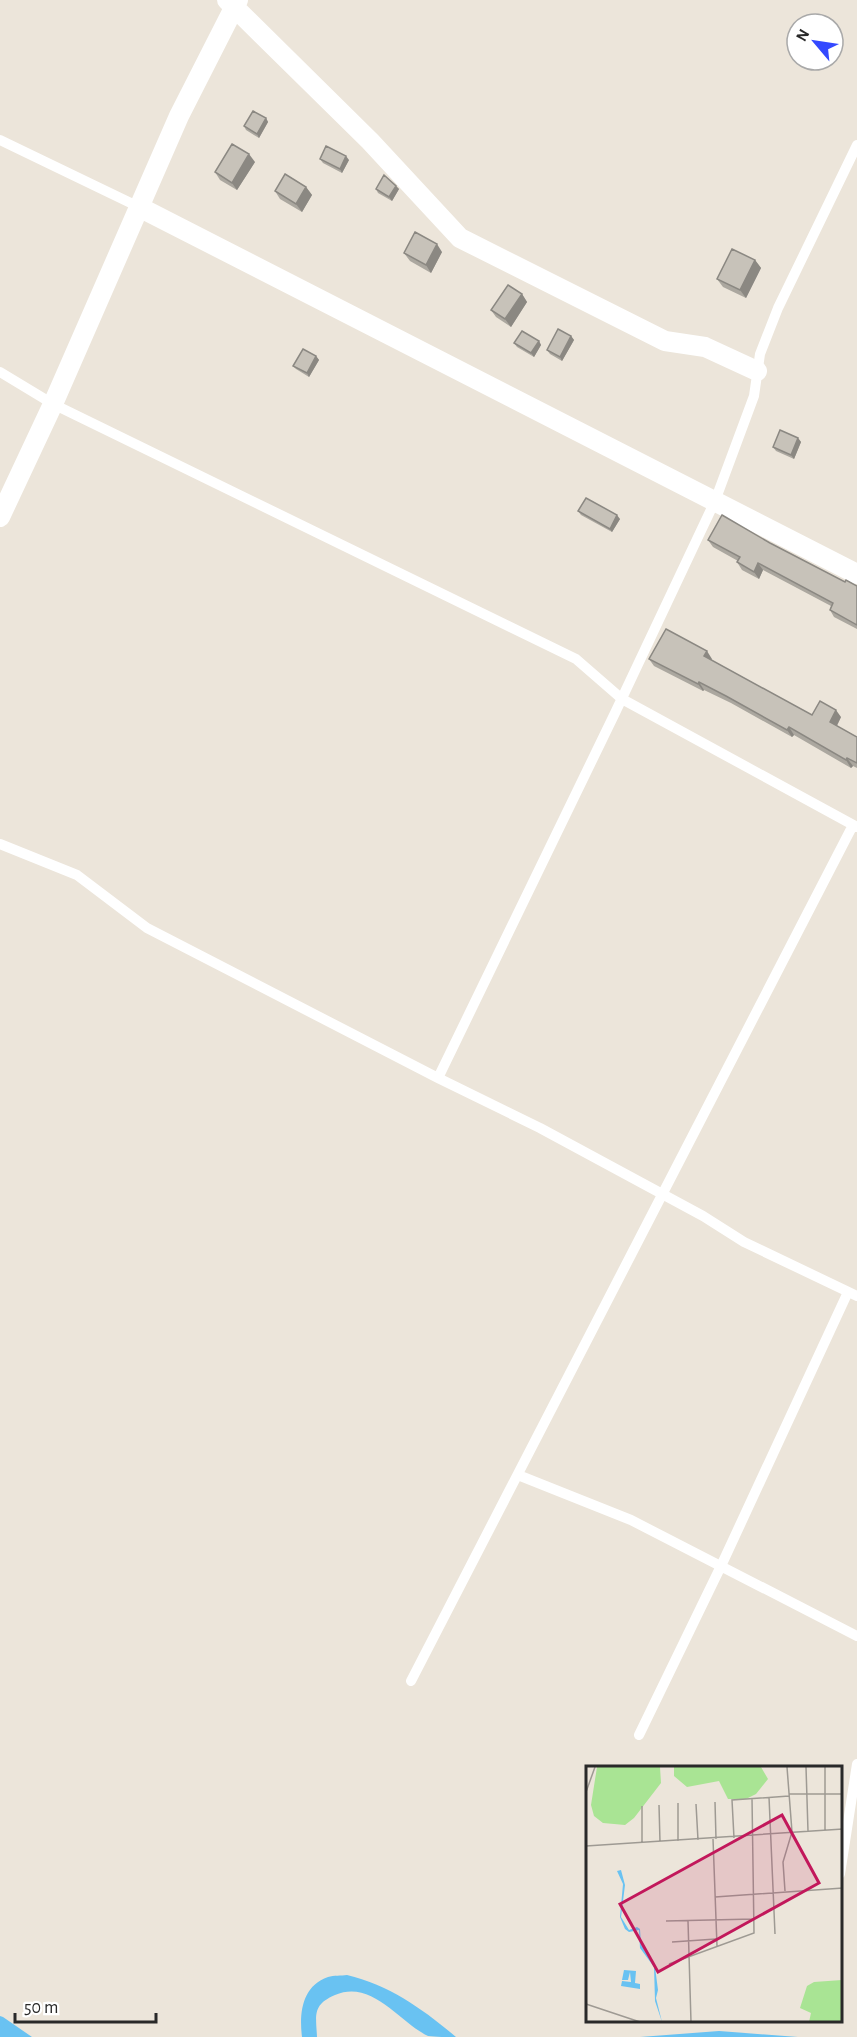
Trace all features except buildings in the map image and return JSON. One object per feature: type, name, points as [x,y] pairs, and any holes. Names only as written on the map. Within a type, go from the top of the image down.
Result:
[{"type":"street","points":[[0,517],[53,404],[179,116],[233,2],[370,141],[460,238],[666,341],[705,347],[757,371]]},
{"type":"street","points":[[139,207],[857,574]]},
{"type":"lane","points":[[0,140],[139,207]]},
{"type":"lane","points":[[438,1078],[622,699],[715,501],[754,396],[760,354],[778,308],[857,145]]},
{"type":"lane","points":[[0,372],[53,404],[576,659],[622,699],[855,826],[411,1682]]},
{"type":"lane","points":[[0,844],[77,875],[147,928],[540,1128],[703,1216],[744,1242],[853,1294],[639,1735]]},
{"type":"lane","points":[[518,1474],[631,1520],[857,1636]]},
{"type":"lane","points":[[842,1861],[857,1764]]},
{"type":"water","points":[[347,1975],[377,1985],[405,1999],[456,2037],[428,2036],[373,1997],[348,1992],[335,1995],[319,2007],[316,2017],[317,2037],[302,2037],[302,2010],[304,2001],[313,1987],[328,1977]]},
{"type":"water","points":[[0,2016],[3,2017],[32,2037],[0,2037]]},
{"type":"water","points":[[719,2031],[798,2037],[640,2037]]}]
